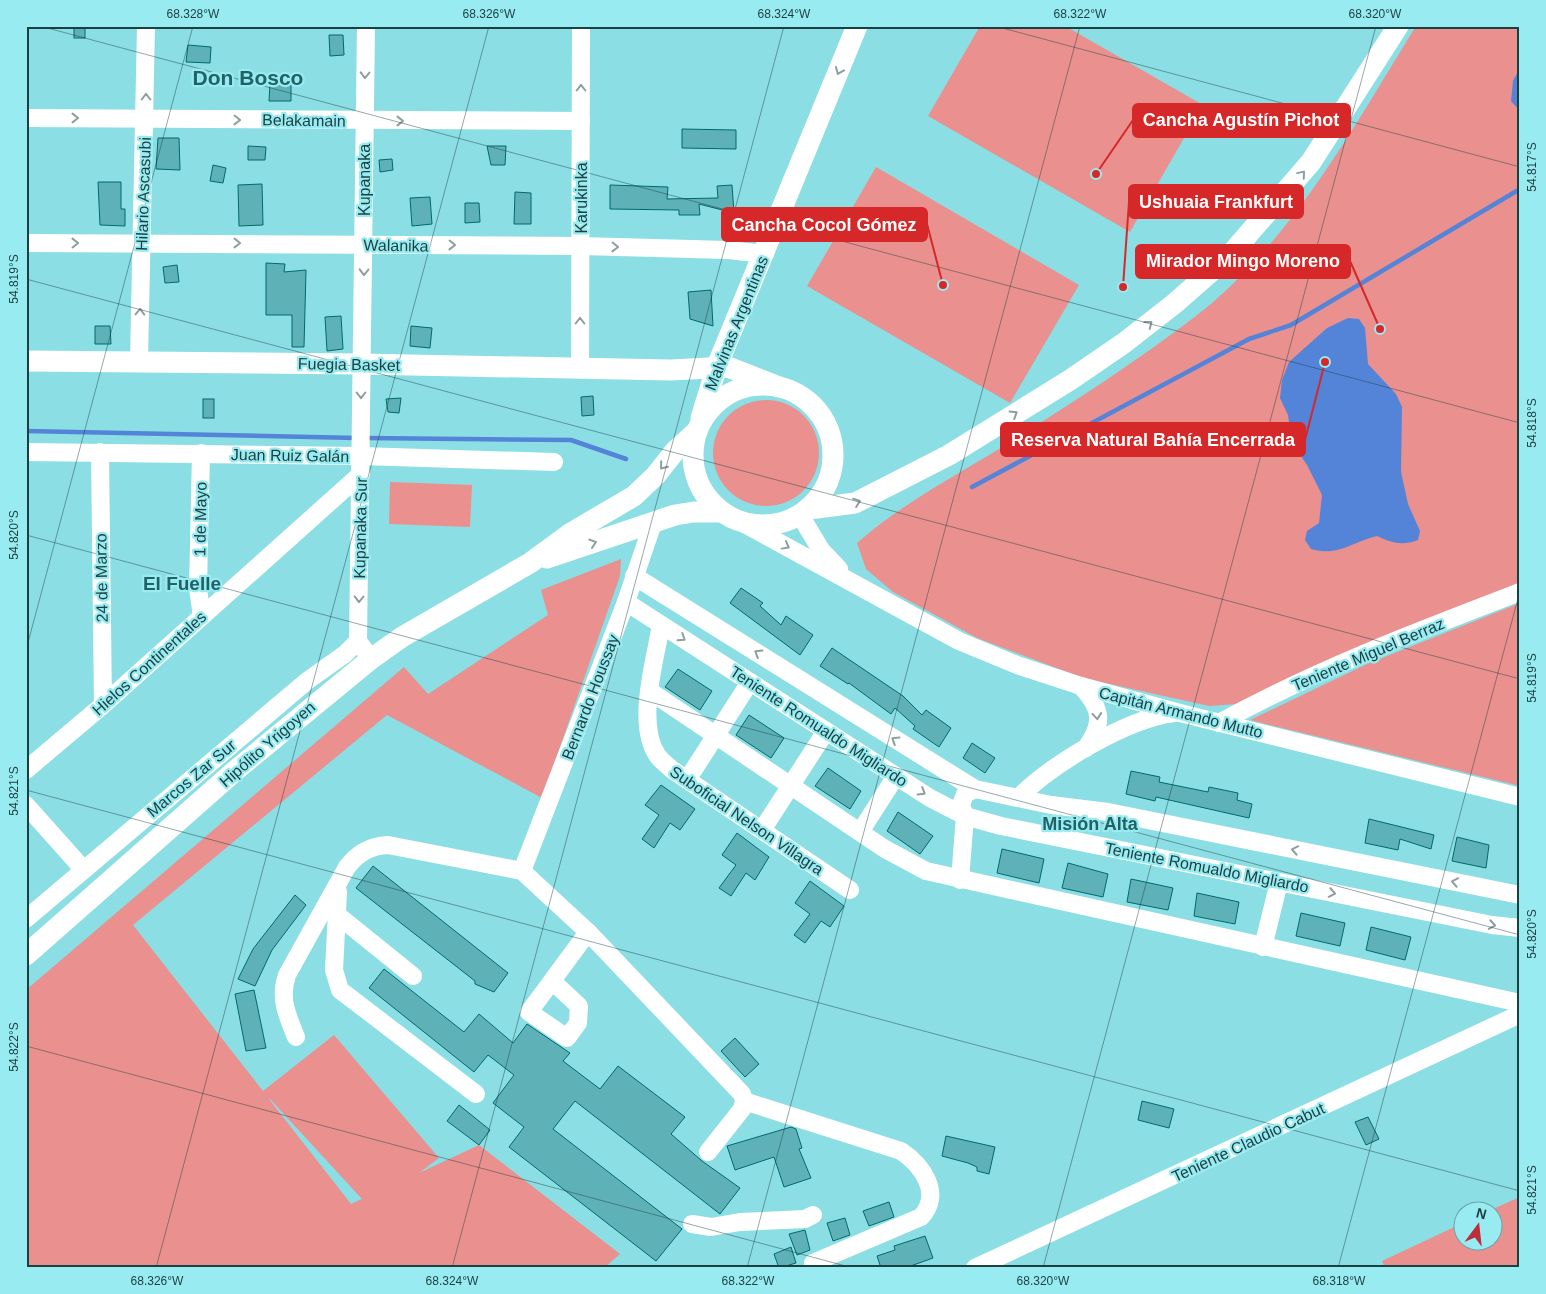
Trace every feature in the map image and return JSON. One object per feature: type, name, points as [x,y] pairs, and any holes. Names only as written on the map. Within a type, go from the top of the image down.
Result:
[{"type":"main road","name":"Malvinas Argentinas","points":[[698,428],[713,374],[857,26]]},
{"type":"main road","points":[[698,428],[693,446],[695,473],[701,488],[722,512],[743,523],[763,526],[782,523],[805,512],[855,503],[949,455],[1070,380],[1124,343],[1174,304],[1231,254],[1312,162],[1398,26]]},
{"type":"main road","name":"Fuegia Basket","points":[[26,361],[361,364],[671,370],[713,374],[728,367],[779,387]]},
{"type":"main road","points":[[530,563],[571,533],[634,496],[656,475],[675,451],[698,428],[710,410],[724,397],[741,389],[760,385],[779,387],[797,394],[812,405],[824,421],[832,439],[834,458],[830,477],[822,494],[805,512]]},
{"type":"main road","points":[[530,563],[653,522],[694,512],[722,512]]},
{"type":"main road","name":"Hipólito Yrigoyen","points":[[26,955],[244,764],[371,659],[402,637],[530,563]]},
{"type":"street","name":"Hilario Ascasubi","points":[[140,361],[146,26]]},
{"type":"street","name":"Kupanaka","points":[[361,364],[366,26]]},
{"type":"street","name":"Karukinka","points":[[580,369],[581,26]]},
{"type":"street","name":"Belakamain","points":[[26,118],[581,121]]},
{"type":"street","name":"Walanika","points":[[26,243],[581,246],[728,250],[764,254]]},
{"type":"street","name":"Kupanaka Sur","points":[[358,641],[362,427],[361,364]]},
{"type":"street","name":"Juan Ruiz Galán","points":[[26,452],[201,453],[361,450],[554,462]]},
{"type":"street","name":"24 de Marzo","points":[[100,452],[103,705]]},
{"type":"street","name":"1 de Mayo","points":[[201,453],[198,589],[202,616]]},
{"type":"street","name":"Hielos Continentales","points":[[26,770],[103,705],[361,474]]},
{"type":"street","name":"Capitán Armando Mutto","points":[[805,512],[821,550],[858,585]]},
{"type":"street","name":"Bernardo Houssay","points":[[522,871],[626,602],[653,522]]},
{"type":"street","name":"Capitán Armando Mutto","points":[[743,523],[930,626],[989,654],[1081,686],[1180,713],[1520,797]]},
{"type":"street","name":"Teniente Romualdo Migliardo","points":[[634,576],[975,789],[1051,805],[1108,812],[1520,895]]},
{"type":"street","name":"Teniente Miguel Berraz","points":[[1219,723],[1254,704],[1388,644],[1520,592]]},
{"type":"street","name":"Teniente Romualdo Migliardo","points":[[626,602],[896,776],[965,816],[1044,834],[1492,925],[1520,928]]},
{"type":"street","name":"Suboficial Nelson Villagra","points":[[661,624],[647,713],[650,744],[658,757],[687,780],[850,890]]},
{"type":"street","points":[[358,641],[371,659]]},
{"type":"street","name":"Marcos Zar Sur","points":[[26,919],[307,681],[345,654],[358,641]]},
{"type":"street","points":[[687,780],[750,682]]},
{"type":"street","points":[[1081,686],[1092,698],[1097,709],[1099,722],[1095,735],[1086,748]]},
{"type":"street","points":[[651,692],[906,862],[926,871],[1520,1004]]},
{"type":"street","points":[[1018,798],[1050,770],[1086,748],[1147,719],[1180,713]]},
{"type":"street","points":[[762,830],[826,731]]},
{"type":"street","points":[[860,832],[896,776]]},
{"type":"street","points":[[960,880],[965,816],[962,810],[962,798],[969,791],[975,789]]},
{"type":"street","points":[[26,805],[83,869]]},
{"type":"street","points":[[1044,834],[1052,830],[1058,819],[1055,809],[1051,805]]},
{"type":"street","points":[[296,1037],[285,1011],[283,988],[287,975],[342,877],[352,861],[360,853],[369,848],[388,845],[522,871],[588,927],[647,985],[738,1088],[744,1101],[901,1151],[912,1159],[928,1182],[930,1202],[927,1210],[921,1216],[813,1263]]},
{"type":"street","points":[[342,877],[335,913],[334,970],[340,990],[476,1094]]},
{"type":"street","points":[[1262,947],[1279,882]]},
{"type":"street","points":[[335,913],[413,976]]},
{"type":"street","points":[[552,981],[588,927]]},
{"type":"street","name":"Teniente Claudio Cabut","points":[[976,1268],[1520,1014]]},
{"type":"street","points":[[708,1152],[738,1115],[744,1101]]},
{"type":"street","points":[[692,1224],[711,1228],[740,1222],[805,1219],[813,1215]]},
{"type":"shaded area","points":[[980,26],[1065,26],[1203,105],[1130,232],[928,116]]},
{"type":"shaded area","points":[[1416,26],[1520,26],[1520,583],[1398,630],[1237,704],[1209,706],[1083,678],[977,638],[893,592],[866,569],[857,543],[873,530],[926,493],[999,449],[1124,368],[1196,316],[1230,286],[1262,253],[1318,181],[1369,104]]},
{"type":"shaded area","points":[[876,167],[1079,285],[1010,403],[807,286]]},
{"type":"shaded area","points":[[766,400],[786,404],[803,416],[815,433],[819,453],[815,473],[803,490],[786,502],[766,506],[746,502],[729,490],[717,473],[713,453],[717,433],[729,416],[746,404]]},
{"type":"shaded area","points":[[390,482],[472,485],[470,527],[389,524]]},
{"type":"shaded area","points":[[621,559],[620,576],[542,798],[387,715],[133,925],[263,1091],[334,1035],[439,1158],[419,1173],[479,1145],[620,1254],[604,1268],[26,1268],[26,990],[404,667],[428,694],[548,615],[541,590]],"holes":[[[270,1099],[362,1199],[351,1204]]]},
{"type":"shaded area","points":[[1520,603],[1520,786],[1250,720],[1367,664]]},
{"type":"shaded area","points":[[1520,1197],[1520,1268],[1385,1268],[1382,1261],[1454,1227],[1454,1252],[1504,1252],[1504,1204]]},
{"type":"water","points":[[1520,68],[1520,111],[1511,101],[1513,81]]},
{"type":"water","points":[[1348,318],[1359,319],[1365,328],[1368,364],[1396,394],[1402,407],[1401,472],[1408,504],[1420,531],[1418,540],[1412,542],[1397,543],[1377,536],[1345,548],[1321,551],[1311,549],[1305,540],[1307,531],[1319,523],[1322,495],[1307,465],[1292,443],[1288,415],[1280,398],[1282,380],[1289,362],[1327,328]]},
{"type":"building","points":[[74,26],[85,26],[85,38],[74,38]]},
{"type":"building","points":[[329,35],[343,35],[344,55],[330,56]]},
{"type":"building","points":[[188,45],[211,47],[210,63],[186,62]]},
{"type":"building","points":[[270,83],[291,83],[291,101],[269,101]]},
{"type":"building","points":[[682,129],[736,130],[736,149],[682,148]]},
{"type":"building","points":[[158,138],[179,138],[180,170],[156,169]]},
{"type":"building","points":[[248,146],[266,147],[265,160],[248,160]]},
{"type":"building","points":[[487,146],[506,146],[505,165],[491,165]]},
{"type":"building","points":[[392,159],[393,170],[380,172],[379,160]]},
{"type":"building","points":[[213,165],[226,168],[223,183],[210,181]]},
{"type":"building","points":[[98,182],[121,182],[121,209],[125,209],[125,226],[100,225]]},
{"type":"building","points":[[262,184],[263,225],[239,226],[238,185]]},
{"type":"building","points":[[610,185],[668,187],[667,199],[718,198],[717,186],[732,185],[734,213],[699,204],[700,215],[679,215],[679,210],[610,209]]},
{"type":"building","points":[[515,192],[531,193],[531,224],[514,224]]},
{"type":"building","points":[[430,197],[432,224],[412,226],[410,198]]},
{"type":"building","points":[[465,203],[479,203],[480,222],[465,223]]},
{"type":"building","points":[[266,263],[285,264],[284,272],[306,270],[304,347],[292,347],[292,315],[266,315]]},
{"type":"building","points":[[177,265],[179,282],[165,283],[163,267]]},
{"type":"building","points":[[711,290],[713,326],[690,319],[688,292]]},
{"type":"building","points":[[341,316],[343,349],[327,351],[325,317]]},
{"type":"building","points":[[95,326],[110,326],[111,344],[95,344]]},
{"type":"building","points":[[411,326],[432,328],[430,348],[410,346]]},
{"type":"building","points":[[593,396],[594,415],[582,416],[581,397]]},
{"type":"building","points":[[401,398],[399,413],[388,412],[386,399]]},
{"type":"building","points":[[203,399],[214,399],[214,418],[203,418]]},
{"type":"building","points":[[741,588],[763,603],[760,606],[781,625],[786,616],[813,635],[800,655],[730,603]]},
{"type":"building","points":[[832,648],[903,696],[922,715],[926,710],[951,728],[939,747],[913,729],[915,726],[895,708],[891,714],[849,683],[820,666]]},
{"type":"building","points":[[678,669],[712,691],[700,710],[665,687]]},
{"type":"building","points":[[749,715],[784,738],[771,758],[736,735]]},
{"type":"building","points":[[972,743],[995,758],[985,773],[963,758]]},
{"type":"building","points":[[828,768],[861,791],[850,809],[815,786]]},
{"type":"building","points":[[1131,771],[1160,777],[1159,782],[1208,792],[1209,787],[1238,793],[1237,800],[1252,804],[1249,818],[1156,797],[1155,801],[1126,794]]},
{"type":"building","points":[[661,785],[695,809],[680,830],[670,823],[654,848],[642,839],[659,815],[645,805]]},
{"type":"building","points":[[898,812],[933,836],[920,854],[887,831]]},
{"type":"building","points":[[1369,819],[1434,835],[1431,849],[1400,839],[1398,850],[1365,843]]},
{"type":"building","points":[[737,833],[769,857],[755,880],[746,873],[731,896],[719,888],[736,865],[722,855]]},
{"type":"building","points":[[1457,837],[1489,845],[1486,868],[1452,861]]},
{"type":"building","points":[[1002,849],[1044,859],[1039,883],[997,873]]},
{"type":"building","points":[[1068,863],[1108,874],[1103,897],[1062,888]]},
{"type":"building","points":[[373,866],[508,973],[494,992],[475,984],[475,981],[356,888]]},
{"type":"building","points":[[1131,879],[1173,888],[1168,910],[1127,902]]},
{"type":"building","points":[[810,881],[844,906],[830,927],[821,921],[805,943],[794,935],[810,914],[795,903]]},
{"type":"building","points":[[1197,893],[1239,902],[1235,924],[1194,916]]},
{"type":"building","points":[[295,895],[306,905],[272,950],[255,986],[238,979],[253,949]]},
{"type":"building","points":[[1301,913],[1345,923],[1340,946],[1296,936]]},
{"type":"building","points":[[1371,927],[1411,937],[1405,960],[1366,950]]},
{"type":"building","points":[[384,969],[464,1032],[479,1014],[513,1043],[527,1024],[570,1053],[563,1061],[600,1089],[618,1066],[685,1117],[671,1134],[702,1161],[740,1188],[720,1214],[575,1101],[553,1129],[682,1229],[656,1261],[509,1147],[524,1127],[493,1103],[514,1075],[488,1055],[474,1072],[369,988]]},
{"type":"building","points":[[254,990],[266,1048],[246,1051],[235,994]]},
{"type":"building","points":[[735,1038],[759,1064],[745,1077],[721,1051]]},
{"type":"building","points":[[1142,1101],[1174,1109],[1169,1128],[1138,1120]]},
{"type":"building","points":[[459,1105],[490,1130],[479,1145],[447,1121]]},
{"type":"building","points":[[1368,1117],[1379,1139],[1366,1145],[1355,1122]]},
{"type":"building","points":[[791,1127],[796,1129],[802,1148],[799,1149],[811,1178],[784,1187],[774,1157],[735,1170],[727,1146]]},
{"type":"building","points":[[946,1136],[995,1147],[989,1174],[977,1171],[977,1167],[968,1163],[942,1156]]},
{"type":"building","points":[[889,1202],[894,1217],[869,1226],[863,1211]]},
{"type":"building","points":[[845,1218],[850,1235],[833,1241],[827,1223]]},
{"type":"building","points":[[805,1230],[810,1250],[797,1255],[789,1234]]},
{"type":"building","points":[[925,1236],[933,1258],[905,1268],[881,1268],[877,1256],[895,1250],[894,1246]]},
{"type":"building","points":[[791,1247],[796,1263],[779,1268],[774,1254]]},
{"type":"waterway","points":[[972,487],[1249,339],[1291,325],[1520,189]]},
{"type":"waterway","points":[[26,431],[357,438]]},
{"type":"waterway","points":[[365,438],[571,440],[626,459]]},
{"type":"place","name":"Cancha Agustín Pichot","points":[[1096,174]]},
{"type":"place","name":"Cancha Cocol Gómez","points":[[943,285]]},
{"type":"place","name":"Ushuaia Frankfurt","points":[[1123,287]]},
{"type":"place","name":"Mirador Mingo Moreno","points":[[1380,329]]},
{"type":"place","name":"Reserva Natural Bahía Encerrada","points":[[1325,362]]},
{"type":"district","name":"Don Bosco","points":[[248,78]]},
{"type":"district","name":"El Fuelle","points":[[182,583]]},
{"type":"district","name":"Misión Alta","points":[[1090,824]]}]
